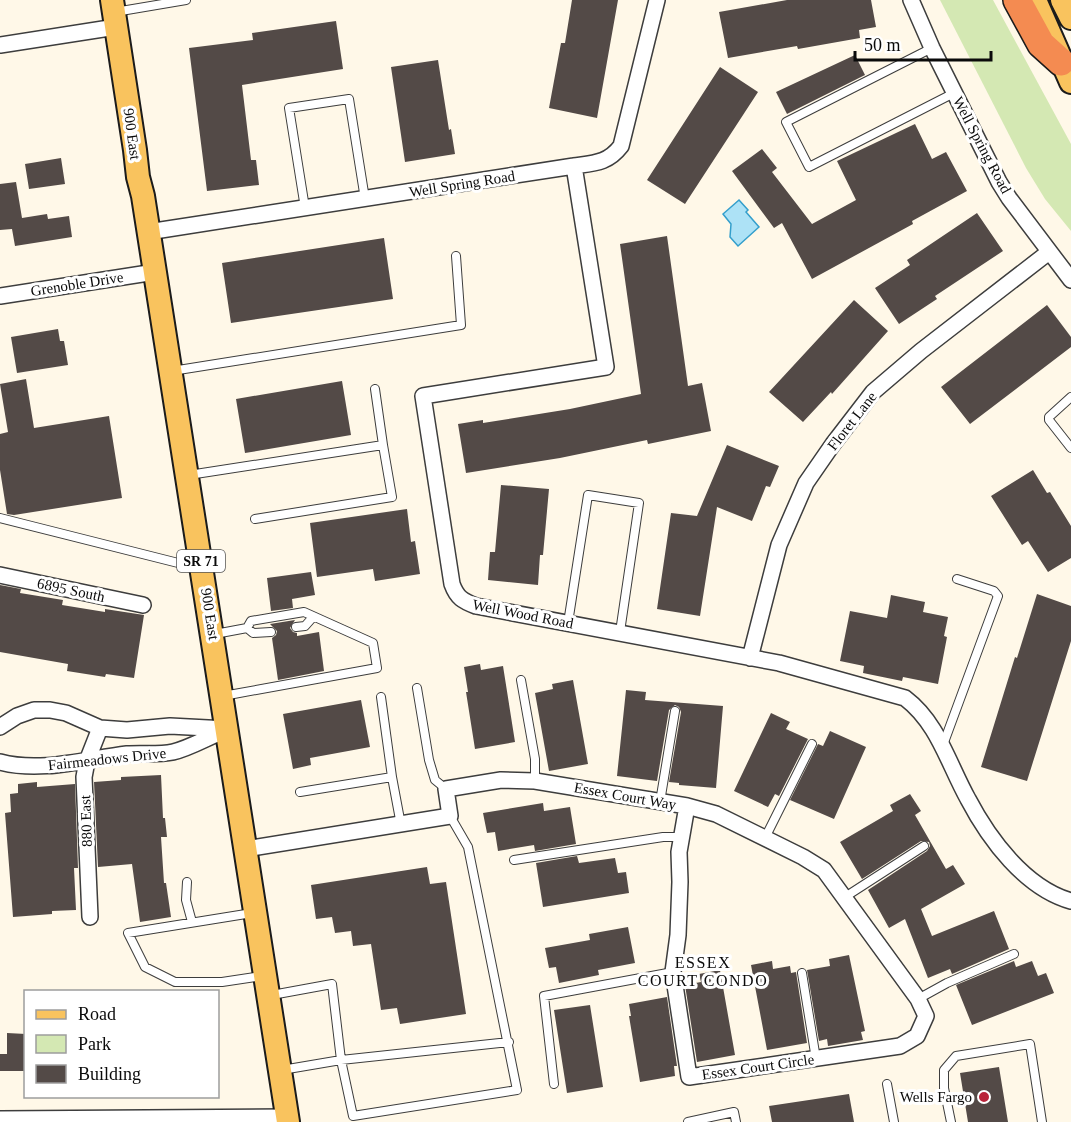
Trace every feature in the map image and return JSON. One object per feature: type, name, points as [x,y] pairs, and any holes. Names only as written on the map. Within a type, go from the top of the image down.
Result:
[{"type":"highway","points":[[1017,0],[1041,44],[1066,72]]},
{"type":"main road","points":[[1035,0],[1066,72]]},
{"type":"main road","points":[[1062,0],[1071,18]]},
{"type":"main road","name":"900 East","points":[[114,13],[288,1120]]},
{"type":"street","name":"Well Spring Road","points":[[148,232],[600,162],[613,157],[621,146],[657,0]]},
{"type":"street","name":"Well Spring Road","points":[[911,0],[954,93],[1004,190],[1071,280]]},
{"type":"street","points":[[0,45],[114,13]]},
{"type":"street","name":"Well Wood Road","points":[[574,166],[606,367],[423,396],[452,584],[460,600],[476,606],[779,663],[905,698],[929,721],[968,800],[994,841],[1015,865],[1039,886],[1071,901]]},
{"type":"street","name":"Floret Lane","points":[[750,658],[779,545],[806,483],[833,444],[873,392],[921,351],[1049,252]]},
{"type":"street","name":"Grenoble Drive","points":[[0,296],[155,272]]},
{"type":"street","name":"6895 South","points":[[0,575],[143,605]]},
{"type":"street","name":"Fairmeadows Drive","points":[[0,727],[34,710],[50,710],[66,713],[100,728],[127,730],[170,726],[227,729]]},
{"type":"street","name":"880 East","points":[[90,917],[84,777],[87,760],[100,728]]},
{"type":"street","name":"Fairmeadows Drive","points":[[0,762],[37,766],[128,754],[174,752],[227,729]]},
{"type":"street","name":"Essex Court Way","points":[[446,789],[501,780],[535,781],[660,801],[716,814],[803,856],[824,870],[918,999],[926,1016],[917,1036]]},
{"type":"street","points":[[246,849],[450,816],[446,789]]},
{"type":"street","name":"Essex Court Circle","points":[[687,807],[679,852],[678,936],[673,972],[689,1077],[900,1046],[917,1036]]},
{"type":"street","points":[[0,1119],[288,1120]]},
{"type":"lane","points":[[114,13],[186,0]]},
{"type":"lane","points":[[932,48],[786,122],[809,167],[954,93]]},
{"type":"lane","points":[[305,208],[289,108],[339,100],[349,99],[365,199]]},
{"type":"lane","points":[[171,372],[461,325],[456,256]]},
{"type":"lane","points":[[255,519],[392,497],[375,389]]},
{"type":"lane","points":[[1071,397],[1049,417],[1071,448]]},
{"type":"lane","points":[[188,475],[383,445]]},
{"type":"lane","points":[[568,623],[588,495],[639,503],[620,632]]},
{"type":"lane","points":[[0,518],[203,569]]},
{"type":"lane","points":[[943,746],[998,596],[993,591],[957,579]]},
{"type":"lane","points":[[222,696],[377,668],[373,644],[304,612],[251,621],[247,628]]},
{"type":"lane","points":[[296,627],[305,626],[314,617]]},
{"type":"lane","points":[[213,634],[247,628],[253,633],[271,632]]},
{"type":"lane","points":[[521,680],[535,759],[535,781]]},
{"type":"lane","points":[[417,688],[429,760],[435,780],[446,789]]},
{"type":"lane","points":[[381,697],[401,825]]},
{"type":"lane","points":[[660,801],[675,711]]},
{"type":"lane","points":[[765,838],[812,744]]},
{"type":"lane","points":[[300,792],[392,777]]},
{"type":"lane","points":[[256,912],[128,933],[145,967],[175,982],[222,982],[268,986],[332,984],[341,1060],[352,1116],[517,1090],[468,847],[450,816]]},
{"type":"lane","points":[[514,860],[663,837],[681,837]]},
{"type":"lane","points":[[845,897],[924,846]]},
{"type":"lane","points":[[187,882],[186,900],[192,922]]},
{"type":"lane","points":[[918,999],[947,983],[1014,954]]},
{"type":"lane","points":[[554,1084],[544,996],[673,972]]},
{"type":"lane","points":[[802,973],[816,1059]]},
{"type":"lane","points":[[281,1071],[341,1060],[509,1042]]},
{"type":"lane","points":[[951,1122],[944,1088],[944,1070],[956,1056],[1030,1044],[1042,1122]]},
{"type":"lane","points":[[887,1084],[894,1122]]},
{"type":"lane","points":[[688,1122],[734,1112],[736,1122]]},
{"type":"green space","points":[[940,0],[993,0],[1071,144],[1071,231],[1045,199],[1026,168]]},
{"type":"water","points":[[739,200],[759,227],[738,246],[730,237],[731,224],[723,214]]},
{"type":"building","points":[[572,0],[618,0],[597,118],[549,108],[561,43],[565,43]]},
{"type":"building","points":[[787,0],[871,0],[876,27],[859,30],[860,38],[728,58],[719,12]]},
{"type":"building","points":[[336,21],[343,69],[242,85],[251,160],[256,160],[259,185],[207,191],[189,48],[253,40],[252,33]]},
{"type":"building","points":[[855,55],[865,75],[787,114],[776,92]]},
{"type":"building","points":[[438,60],[455,154],[405,162],[391,67]]},
{"type":"building","points":[[720,67],[758,92],[685,204],[647,180]]},
{"type":"building","points":[[915,124],[932,159],[946,152],[967,191],[912,221],[913,224],[812,279],[782,223],[774,228],[732,171],[762,149],[777,168],[772,172],[812,224],[856,200],[837,161]]},
{"type":"building","points":[[61,158],[65,184],[29,189],[25,164]]},
{"type":"building","points":[[16,182],[22,218],[47,214],[48,219],[69,216],[72,237],[15,246],[12,229],[0,230],[0,184]]},
{"type":"building","points":[[977,213],[1003,251],[935,296],[937,299],[899,324],[875,288],[910,265],[907,260]]},
{"type":"building","points":[[667,236],[688,386],[702,383],[711,431],[648,444],[647,440],[560,458],[466,473],[458,424],[483,420],[483,423],[570,409],[641,394],[620,244]]},
{"type":"building","points":[[384,238],[393,299],[231,323],[222,263]]},
{"type":"building","points":[[854,300],[888,331],[832,394],[831,392],[803,422],[769,392]]},
{"type":"building","points":[[1047,305],[1071,337],[1071,347],[970,424],[941,387]]},
{"type":"building","points":[[58,329],[60,341],[64,341],[68,365],[17,373],[11,337]]},
{"type":"building","points":[[26,379],[34,428],[109,416],[122,498],[14,515],[7,514],[0,470],[0,434],[8,432],[0,384]]},
{"type":"building","points":[[342,381],[351,435],[245,453],[236,399]]},
{"type":"building","points":[[727,445],[779,466],[770,487],[766,486],[752,521],[717,507],[700,616],[657,609],[671,513],[697,516]]},
{"type":"building","points":[[1033,470],[1071,526],[1071,558],[1048,572],[1028,541],[1022,545],[991,496]]},
{"type":"building","points":[[501,485],[549,489],[538,585],[488,580],[490,552],[495,552]]},
{"type":"building","points":[[407,509],[411,542],[415,541],[420,574],[375,581],[373,569],[317,577],[310,523]]},
{"type":"building","points":[[311,572],[315,595],[292,599],[293,608],[271,611],[267,578]]},
{"type":"building","points":[[0,585],[21,589],[20,593],[63,600],[62,605],[144,615],[134,678],[106,674],[105,677],[67,671],[68,664],[0,652]]},
{"type":"building","points":[[1037,594],[1071,606],[1071,641],[1027,781],[981,767]]},
{"type":"building","points":[[891,595],[925,602],[923,612],[948,617],[944,636],[947,637],[938,684],[903,677],[902,681],[863,673],[864,666],[840,661],[850,611],[887,618]]},
{"type":"building","points":[[295,620],[290,628],[297,633],[297,636],[319,632],[324,671],[278,680],[272,638],[277,631],[270,624]]},
{"type":"building","points":[[480,664],[481,670],[503,666],[515,742],[475,749],[464,667]]},
{"type":"building","points":[[573,680],[588,764],[549,771],[535,693],[553,689],[552,684]]},
{"type":"building","points":[[626,690],[646,692],[645,700],[723,706],[716,788],[669,782],[681,712],[675,705],[669,710],[657,781],[617,776]]},
{"type":"building","points":[[361,700],[370,747],[310,758],[311,765],[293,769],[283,714]]},
{"type":"building","points":[[771,713],[790,722],[786,729],[808,739],[779,796],[775,794],[768,807],[734,791]]},
{"type":"building","points":[[830,731],[866,747],[834,819],[790,800],[818,744],[823,746]]},
{"type":"building","points":[[161,775],[163,818],[165,818],[167,837],[161,837],[164,883],[166,883],[171,917],[140,922],[132,864],[98,867],[94,782],[121,780],[121,777]]},
{"type":"building","points":[[37,782],[37,787],[75,784],[78,868],[74,868],[76,910],[13,917],[5,813],[11,812],[10,794],[18,793],[18,784]]},
{"type":"building","points":[[910,794],[921,811],[915,815],[946,869],[953,865],[965,884],[921,909],[932,936],[994,911],[1009,949],[952,974],[950,969],[928,978],[905,919],[889,928],[868,890],[927,851],[930,846],[929,842],[921,841],[862,879],[840,842],[893,811],[890,805]]},
{"type":"building","points":[[543,803],[544,811],[570,807],[576,844],[535,851],[534,845],[498,851],[495,832],[487,833],[483,813]]},
{"type":"building","points":[[577,856],[579,863],[615,858],[618,873],[626,872],[629,893],[543,907],[536,863]]},
{"type":"building","points":[[427,867],[430,884],[446,882],[466,1014],[400,1024],[397,1008],[381,1010],[371,944],[353,946],[351,931],[335,933],[332,917],[316,919],[311,885]]},
{"type":"building","points":[[628,927],[635,963],[598,970],[599,975],[559,983],[556,967],[549,968],[545,948],[590,940],[589,934]]},
{"type":"building","points":[[849,955],[865,1031],[861,1032],[863,1040],[828,1046],[827,1039],[819,1041],[807,970],[830,966],[829,959]]},
{"type":"building","points":[[772,961],[773,969],[790,966],[791,973],[796,972],[807,1043],[767,1050],[751,965]]},
{"type":"building","points":[[1014,961],[1016,967],[1032,961],[1038,976],[1046,973],[1054,993],[972,1025],[956,985]]},
{"type":"building","points":[[720,970],[735,1055],[697,1062],[685,985],[701,982],[699,974]]},
{"type":"building","points":[[667,997],[677,1066],[674,1066],[675,1076],[640,1082],[629,1004]]},
{"type":"building","points":[[590,1005],[603,1087],[567,1093],[554,1010]]},
{"type":"building","points":[[7,1033],[24,1034],[24,1071],[0,1071],[0,1054],[7,1054]]},
{"type":"building","name":"Wells Fargo","points":[[999,1067],[1008,1122],[968,1122],[960,1073]]},
{"type":"building","points":[[849,1094],[854,1122],[772,1122],[769,1106]]},
{"type":"place","name":"Wells Fargo","points":[[984,1097]]},
{"type":"district","name":"ESSEX COURT CONDO","points":[[703,971]]}]
